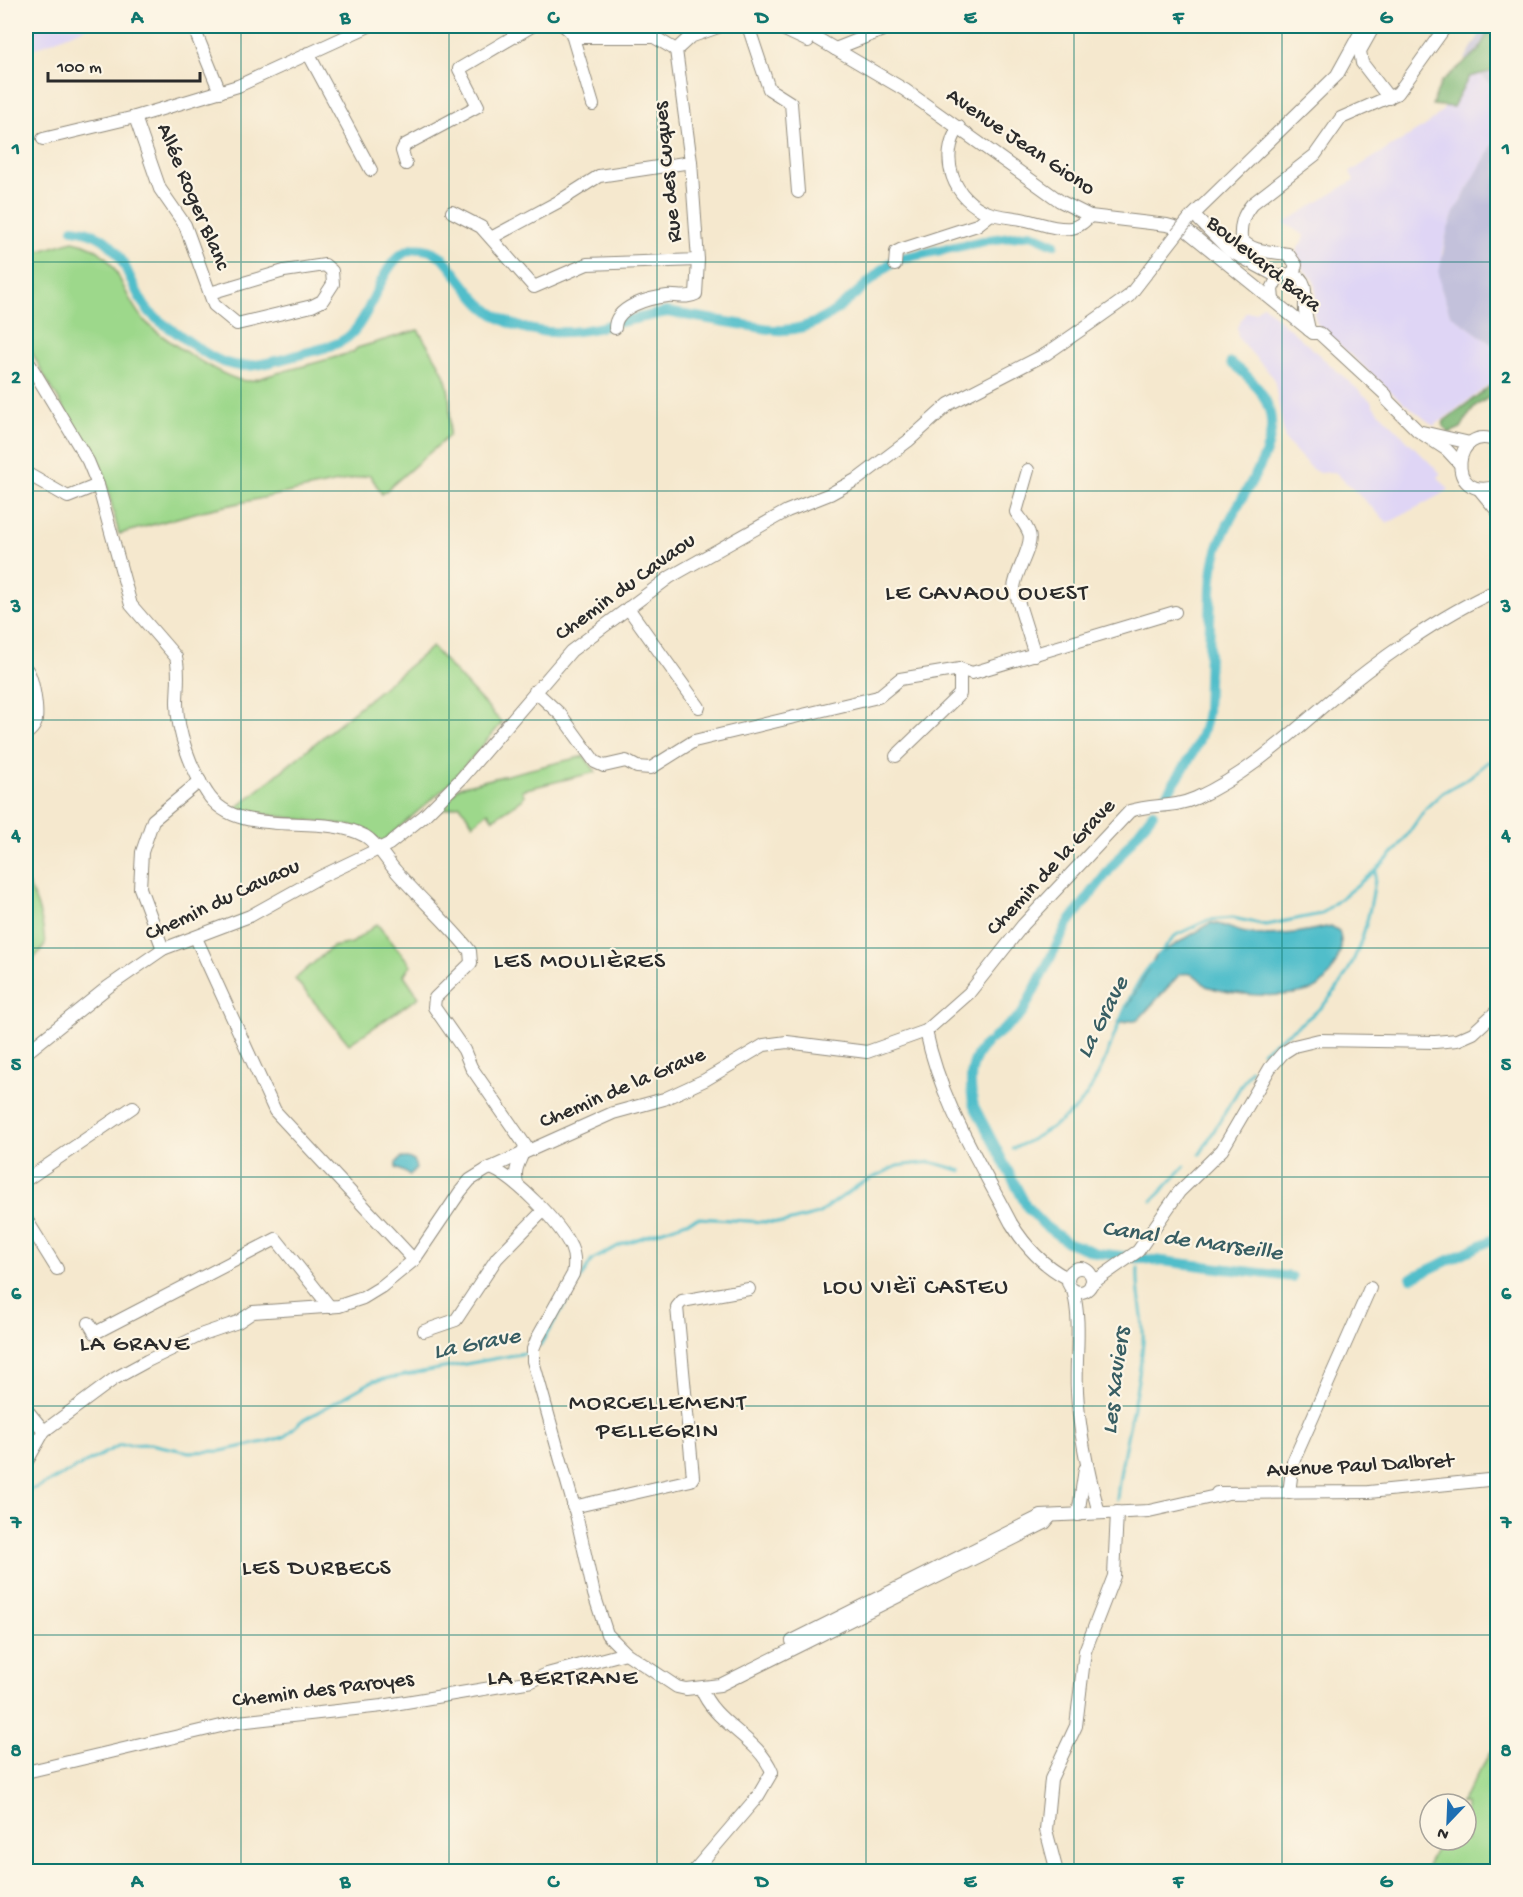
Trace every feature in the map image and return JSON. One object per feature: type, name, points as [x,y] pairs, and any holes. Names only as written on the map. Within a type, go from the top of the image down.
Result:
[{"type":"street","points":[[193,26],[220,92]]},
{"type":"street","points":[[43,139],[135,117],[238,86],[368,26]]},
{"type":"street","points":[[406,164],[402,151],[405,146],[478,105],[459,69],[532,26]]},
{"type":"street","points":[[568,28],[578,38],[654,37],[676,50],[690,37],[721,26]]},
{"type":"street","points":[[748,26],[770,89],[791,104],[798,192]]},
{"type":"street","name":"Avenue Jean Giono","points":[[776,26],[874,72]]},
{"type":"street","name":"Avenue Jean Giono","points":[[796,26],[874,72],[959,127],[1060,201],[1090,216],[1167,225],[1187,225]]},
{"type":"street","points":[[835,49],[893,26]]},
{"type":"street","name":"Chemin du Cavaou","points":[[26,1053],[108,987],[163,949],[250,916],[389,844],[424,816],[461,779],[571,651],[628,608],[670,577],[722,546],[787,511],[830,494],[859,478],[908,441],[949,404],[1046,354],[1129,297],[1187,225],[1337,75],[1364,26]]},
{"type":"street","points":[[1374,26],[1359,51],[1362,63],[1389,98]]},
{"type":"street","points":[[1293,273],[1296,265],[1288,254],[1256,250],[1247,246],[1241,239],[1245,212],[1315,155],[1341,118],[1398,93],[1446,26]]},
{"type":"street","points":[[568,28],[594,105]]},
{"type":"street","name":"Rue des Cuques","points":[[452,212],[481,227],[534,287],[587,264],[698,260],[691,162],[676,50]]},
{"type":"street","points":[[308,53],[371,170]]},
{"type":"street","name":"Allée Roger Blanc","points":[[135,117],[160,189],[185,225],[214,305],[237,324],[312,306],[322,301],[333,284],[332,271],[326,264],[284,272],[210,293]]},
{"type":"street","points":[[959,127],[950,144],[951,176],[965,198],[991,214],[1073,228],[1090,216]]},
{"type":"street","points":[[491,238],[558,202],[599,176],[691,162]]},
{"type":"street","points":[[895,261],[900,250],[976,225],[991,214]]},
{"type":"street","points":[[1187,225],[1278,277],[1293,273],[1300,277],[1307,292],[1305,310],[1311,331]]},
{"type":"street","name":"Boulevard Bara","points":[[1187,225],[1273,300],[1311,331],[1319,333],[1386,395],[1388,401],[1418,431],[1448,450],[1459,463],[1463,477],[1479,489]]},
{"type":"street","points":[[615,324],[636,304],[668,296],[690,297],[696,294],[698,260]]},
{"type":"street","points":[[1273,300],[1272,289],[1278,277]]},
{"type":"street","points":[[26,358],[88,461],[98,485],[131,605],[176,657],[179,666],[177,705],[182,732],[208,796],[222,810],[238,818],[343,829],[368,838],[410,887],[453,928],[473,956],[471,963],[435,998],[434,1007],[464,1050],[471,1067],[525,1145],[523,1155],[516,1163],[517,1184]]},
{"type":"street","points":[[1418,431],[1470,443],[1486,439],[1497,442]]},
{"type":"street","points":[[1459,463],[1464,449],[1470,443]]},
{"type":"street","points":[[1028,470],[1016,512],[1030,534],[1030,541],[1014,588],[1035,655]]},
{"type":"street","points":[[26,472],[68,497],[98,485]]},
{"type":"street","points":[[1497,486],[1479,489],[1497,512]]},
{"type":"street","name":"Chemin de la Grave","points":[[26,1463],[44,1431],[114,1379],[203,1334],[238,1322],[253,1312],[330,1306],[363,1298],[414,1260],[470,1180],[491,1168],[613,1113],[664,1099],[705,1080],[764,1044],[787,1042],[867,1052],[926,1031],[969,993],[1023,925],[1130,811],[1196,799],[1267,754],[1328,702],[1445,617],[1497,590]]},
{"type":"street","points":[[628,608],[699,707]]},
{"type":"street","points":[[535,691],[561,715],[595,762],[603,766],[626,761],[637,767],[651,768],[694,741],[878,697],[900,679],[960,669],[972,673],[1175,612]]},
{"type":"street","points":[[26,669],[31,675],[36,720],[34,728],[26,734]]},
{"type":"street","points":[[896,756],[960,694],[960,669]]},
{"type":"street","points":[[163,949],[140,888],[139,869],[142,852],[153,820],[200,781]]},
{"type":"street","points":[[196,938],[275,1111],[414,1260]]},
{"type":"street","points":[[1085,1284],[1127,1260],[1138,1251],[1179,1192],[1222,1150],[1270,1068],[1283,1053],[1294,1046],[1319,1040],[1435,1042],[1457,1040],[1473,1033],[1497,1010]]},
{"type":"street","points":[[926,1031],[937,1078],[963,1134],[1021,1240],[1050,1266],[1085,1284]]},
{"type":"street","points":[[26,1180],[134,1107]]},
{"type":"street","points":[[491,1168],[505,1174],[543,1211],[570,1246],[575,1265],[533,1349],[533,1360],[604,1626],[614,1642],[626,1653],[677,1687],[705,1687],[707,1704],[749,1743],[772,1772],[758,1796],[693,1872]]},
{"type":"street","points":[[423,1331],[456,1320],[497,1258],[543,1211]]},
{"type":"street","points":[[26,1219],[57,1269]]},
{"type":"street","points":[[89,1323],[95,1333],[276,1239],[330,1306]]},
{"type":"street","points":[[1069,1274],[1079,1267],[1085,1284],[1078,1307],[1077,1393],[1086,1465],[1099,1513]]},
{"type":"street","points":[[1289,1493],[1293,1462],[1370,1288]]},
{"type":"street","points":[[573,1507],[692,1480],[677,1307],[682,1301],[749,1289]]},
{"type":"street","points":[[26,1409],[44,1431]]},
{"type":"street","points":[[1078,1515],[1086,1465]]},
{"type":"street","name":"Avenue Paul Dalbret","points":[[705,1687],[729,1673],[982,1550],[1041,1516],[1140,1509],[1149,1511],[1225,1494],[1369,1492],[1497,1479]]},
{"type":"street","points":[[1057,1872],[1046,1830],[1051,1779],[1076,1726],[1085,1652],[1114,1576],[1118,1512]]},
{"type":"street","name":"Chemin des Paroyes","points":[[26,1772],[237,1722],[382,1706],[532,1681],[547,1674],[626,1653]]},
{"type":"shaded area","points":[[26,26],[90,26],[26,52]]},
{"type":"shaded area","points":[[1485,26],[1497,26],[1497,91],[1465,59]]},
{"type":"shaded area","points":[[1471,65],[1497,91],[1497,137],[1454,213],[1442,253],[1441,288],[1450,314],[1497,348],[1497,379],[1434,426],[1398,398],[1317,324],[1313,310],[1316,293],[1314,281],[1303,269],[1296,251],[1305,236],[1284,223],[1354,180],[1350,172],[1428,124],[1442,111]]},
{"type":"shaded area","points":[[1497,137],[1498,348],[1450,314],[1441,288],[1439,273],[1447,232],[1454,213]]},
{"type":"shaded area","points":[[1263,305],[1373,403],[1373,406],[1441,474],[1438,477],[1449,490],[1388,523],[1335,472],[1319,473],[1312,469],[1285,440],[1274,378],[1238,338],[1237,327],[1246,312],[1255,312]]},
{"type":"green space","points":[[1498,26],[1497,75],[1493,71],[1469,77],[1453,107],[1432,105],[1441,82],[1478,51],[1491,27]]},
{"type":"green space","points":[[73,241],[100,252],[109,261],[134,306],[150,326],[208,366],[237,379],[247,381],[257,379],[353,352],[357,348],[418,330],[442,369],[449,390],[449,436],[382,494],[370,475],[202,511],[119,534],[104,474],[46,379],[26,341],[26,255]]},
{"type":"green space","points":[[1497,381],[1495,395],[1475,408],[1461,428],[1449,433],[1443,426],[1444,421]]},
{"type":"green space","points":[[432,647],[502,723],[447,786],[380,844],[357,827],[234,810]]},
{"type":"green space","points":[[584,756],[596,772],[522,790],[524,795],[522,800],[493,819],[488,812],[473,824],[460,805],[438,811],[459,787]]},
{"type":"green space","points":[[26,881],[39,912],[45,945],[26,968]]},
{"type":"green space","points":[[377,924],[411,965],[404,975],[419,997],[349,1044],[295,979],[332,947],[352,943]]},
{"type":"green space","points":[[1497,1741],[1497,1871],[1424,1871],[1434,1852],[1478,1852],[1478,1792],[1467,1792]]},
{"type":"water","points":[[1211,923],[1242,932],[1268,935],[1331,926],[1339,931],[1340,951],[1332,971],[1320,986],[1312,990],[1287,995],[1244,994],[1206,986],[1193,975],[1180,974],[1139,1019],[1118,1023],[1156,956]]},
{"type":"water","points":[[401,1158],[414,1161],[416,1169],[410,1175],[396,1168],[396,1163]]},
{"type":"waterway","name":"Canal de Marseille","points":[[73,229],[89,232],[102,238],[111,246],[119,255],[143,303],[158,320],[209,355],[234,365],[246,366],[277,361],[343,341],[357,328],[371,303]]},
{"type":"waterway","name":"Canal de Marseille","points":[[989,240],[1031,234],[1054,244]]},
{"type":"waterway","name":"Canal de Marseille","points":[[898,259],[984,241]]},
{"type":"waterway","name":"Canal de Marseille","points":[[372,301],[383,278],[397,258],[416,249],[428,250],[442,257],[481,304],[510,323],[542,331],[559,332],[609,325]]},
{"type":"waterway","name":"Canal de Marseille","points":[[776,330],[810,325],[825,317],[853,297],[892,262]]},
{"type":"waterway","name":"Canal de Marseille","points":[[620,322],[667,312],[769,329]]},
{"type":"waterway","name":"Canal de Marseille","points":[[1164,798],[1196,747],[1207,712],[1211,581],[1215,558],[1225,531],[1264,457],[1271,434],[1269,410],[1257,387],[1231,363]]},
{"type":"waterway","name":"La Grave","points":[[1158,956],[1176,935],[1208,920],[1233,918],[1266,925],[1321,914],[1376,870],[1398,848],[1426,808],[1442,793],[1470,777],[1488,762],[1498,760]]},
{"type":"waterway","name":"Canal de Marseille","points":[[992,1039],[1022,1014],[1067,925],[1153,813]]},
{"type":"waterway","name":"Les Xaviers","points":[[1262,1052],[1323,1005],[1348,972],[1369,913],[1376,872]]},
{"type":"waterway","name":"La Grave","points":[[1012,1149],[1049,1129],[1068,1116],[1081,1103],[1101,1069],[1131,996],[1152,963]]},
{"type":"waterway","name":"Canal de Marseille","points":[[986,1044],[976,1058],[971,1074],[974,1106],[1027,1207],[1045,1226],[1067,1242],[1097,1253],[1292,1277]]},
{"type":"waterway","name":"Les Xaviers","points":[[1200,1154],[1251,1069]]},
{"type":"waterway","name":"La Grave","points":[[540,1345],[592,1260],[620,1245],[698,1218],[783,1223],[818,1214],[860,1184],[897,1166],[931,1162],[962,1171]]},
{"type":"waterway","name":"Les Xaviers","points":[[1152,1201],[1185,1166]]},
{"type":"waterway","name":"Canal de Marseille","points":[[1411,1278],[1498,1237]]},
{"type":"waterway","name":"Les Xaviers","points":[[1117,1499],[1143,1342],[1138,1268]]},
{"type":"waterway","name":"La Grave","points":[[26,1492],[120,1445],[150,1444],[189,1452],[221,1451],[269,1441],[284,1437],[300,1422],[373,1381],[531,1352]]},
{"type":"district","name":"LE CAVAOU OUEST","points":[[987,594]]},
{"type":"district","name":"LES MOULIÈRES","points":[[580,962]]},
{"type":"district","name":"LOU VIÈÏ CASTEU","points":[[916,1288]]},
{"type":"district","name":"LA GRAVE","points":[[135,1345]]},
{"type":"district","name":"MORCELLEMENT PELLEGRIN","points":[[658,1418]]},
{"type":"district","name":"LES DURBECS","points":[[317,1569]]},
{"type":"district","name":"LA BERTRANE","points":[[563,1679]]}]
